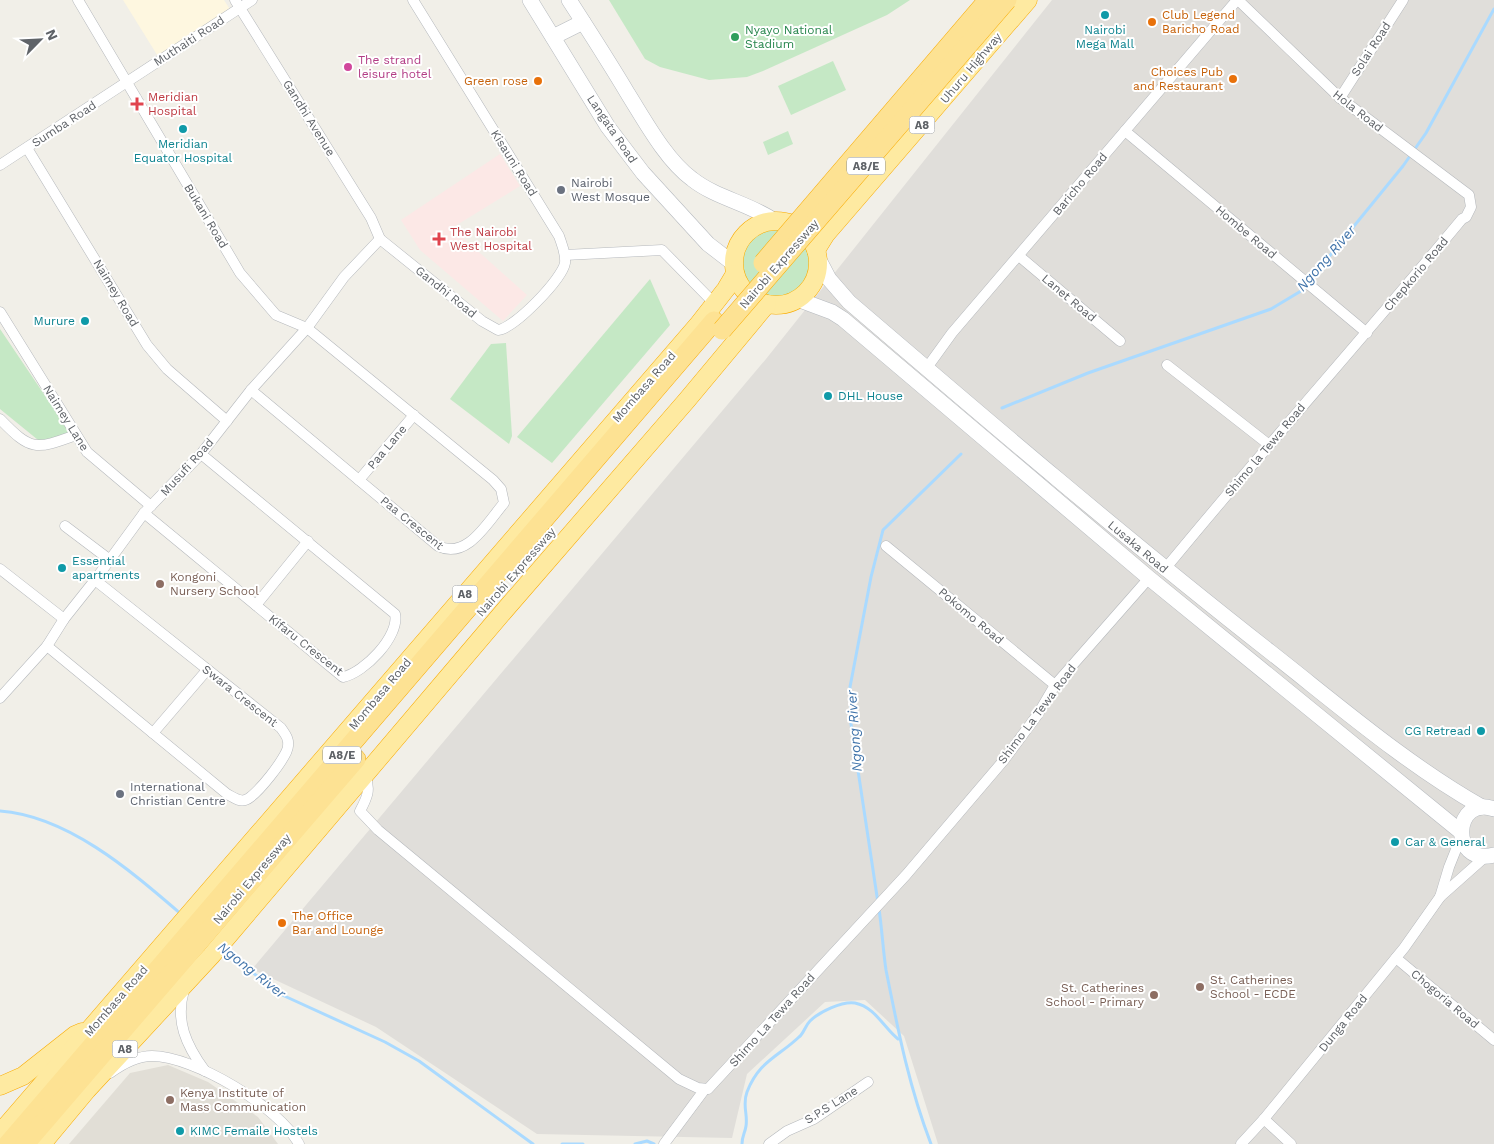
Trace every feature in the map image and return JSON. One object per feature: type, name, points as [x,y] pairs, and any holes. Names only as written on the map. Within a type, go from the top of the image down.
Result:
[{"type":"highway","name":"A8","points":[[734,269],[735,251],[745,235],[760,223],[779,221],[811,198],[978,0]]},
{"type":"highway","name":"Nairobi Expressway","points":[[8,1144],[256,853],[502,570],[988,0]]},
{"type":"highway","name":"Nairobi Expressway","points":[[25,1144],[1007,0]]},
{"type":"highway","name":"Uhuru Highway","points":[[817,254],[826,234],[1028,0]]},
{"type":"highway","points":[[779,221],[806,233],[817,254]]},
{"type":"highway","name":"A8","points":[[797,299],[813,282],[817,254]]},
{"type":"highway","points":[[734,269],[746,293],[755,300],[767,304],[782,305],[797,299]]},
{"type":"highway","name":"Mombasa Road","points":[[0,1133],[94,1027],[698,326],[726,289],[734,269]]},
{"type":"highway","name":"A8","points":[[42,1144],[87,1090],[223,941],[687,400],[767,304]]},
{"type":"highway","points":[[0,1086],[23,1076],[75,1035],[94,1027]]},
{"type":"main road","name":"Langata Road","points":[[530,0],[608,127],[643,173],[708,244],[734,269]]},
{"type":"main road","points":[[569,0],[650,129],[679,166],[699,184],[732,202],[779,221]]},
{"type":"main road","points":[[553,37],[583,22]]},
{"type":"main road","name":"Lusaka Road","points":[[817,254],[829,279],[849,302],[1165,570],[1428,774],[1488,808]]},
{"type":"main road","name":"Lusaka Road","points":[[797,299],[832,312],[842,319],[1149,578],[1461,834],[1470,851],[1489,856]]},
{"type":"main road","points":[[1461,834],[1463,821],[1468,814],[1488,808]]},
{"type":"street","name":"Bukani Road","points":[[78,0],[240,273],[276,315],[307,328]]},
{"type":"street","name":"Muthaiti Road","points":[[127,82],[238,4],[252,0]]},
{"type":"street","name":"Kisauni Road","points":[[413,0],[559,236],[565,255]]},
{"type":"street","name":"Hola Road","points":[[1238,0],[1340,98],[1469,196],[1471,207],[1466,217]]},
{"type":"street","name":"Baricho Road","points":[[926,369],[952,333],[1238,0]]},
{"type":"street","name":"Solai Road","points":[[1340,98],[1403,0]]},
{"type":"street","name":"Gandhi Avenue","points":[[238,4],[371,218],[380,239]]},
{"type":"street","name":"Sumba Road","points":[[0,165],[127,82]]},
{"type":"street","name":"Hombe Road","points":[[1125,131],[1367,333]]},
{"type":"street","name":"Naimey Road","points":[[27,148],[147,345],[167,369],[227,421]]},
{"type":"street","name":"Chepkorio Road","points":[[1367,333],[1462,219],[1466,217]]},
{"type":"street","name":"Gandhi Road","points":[[380,239],[482,321],[498,330],[508,328],[516,322],[562,271],[565,255]]},
{"type":"street","name":"Musufi Road","points":[[0,698],[47,646],[64,619],[148,509],[201,454],[251,390],[307,328],[344,277],[380,239]]},
{"type":"street","points":[[565,255],[662,250],[714,303]]},
{"type":"street","name":"Lanet Road","points":[[1019,256],[1120,341]]},
{"type":"street","name":"Naimey Lane","points":[[0,312],[76,435],[96,462],[148,509]]},
{"type":"street","name":"Paa Crescent","points":[[251,390],[438,546],[447,551],[464,548],[478,534],[504,503],[501,489],[307,328]]},
{"type":"street","name":"Shimo la Tewa Road","points":[[1165,570],[1268,444],[1367,333]]},
{"type":"street","points":[[1167,365],[1268,444]]},
{"type":"street","name":"Paa Lane","points":[[359,480],[414,415]]},
{"type":"street","points":[[0,419],[31,445],[45,446],[76,435]]},
{"type":"street","name":"Kifaru Crescent","points":[[148,509],[256,605],[343,677],[360,671],[392,636],[398,623],[390,607],[201,454]]},
{"type":"street","points":[[65,526],[110,560]]},
{"type":"street","points":[[256,605],[308,541]]},
{"type":"street","name":"Pokomo Road","points":[[886,546],[1055,686]]},
{"type":"street","points":[[0,569],[64,619]]},
{"type":"street","name":"Shimo La Tewa Road","points":[[664,1144],[705,1089],[712,1087],[906,875],[1004,760],[1038,714],[1055,686],[1149,578]]},
{"type":"street","name":"Swara Crescent","points":[[47,646],[227,794],[238,800],[246,800],[254,796],[283,759],[289,748],[288,738],[281,728],[95,580]]},
{"type":"street","points":[[153,733],[207,670]]},
{"type":"street","points":[[365,775],[369,789],[368,797],[360,811],[378,830],[679,1079],[688,1085],[705,1089]]},
{"type":"street","name":"Dunga Road","points":[[1440,897],[1461,834]]},
{"type":"street","name":"Dunga Road","points":[[1241,1144],[1264,1119],[1396,958],[1440,897],[1489,856]]},
{"type":"street","name":"Chogoria Road","points":[[1396,958],[1494,1040]]},
{"type":"street","points":[[186,982],[180,1018],[189,1046],[206,1072]]},
{"type":"street","points":[[87,1090],[114,1070],[142,1057],[162,1057],[206,1072],[244,1092],[284,1123],[298,1144]]},
{"type":"street","name":"S.P.S Lane","points":[[769,1144],[786,1131],[814,1119],[868,1082]]},
{"type":"street","points":[[1264,1119],[1292,1144]]},
{"type":"shaded area","points":[[123,0],[224,0],[231,11],[159,58]]},
{"type":"shaded area","points":[[1052,0],[1494,0],[1494,1144],[938,1144],[904,1036],[865,1000],[825,1002],[747,1074],[732,1138],[537,1134],[376,1027],[252,969],[766,359]]},
{"type":"shaded area","name":"The Nairobi West Hospital","points":[[500,154],[520,186],[452,228],[527,295],[503,321],[420,250],[401,220]]},
{"type":"shaded area","name":"Kenya Institute of Mass Communication","points":[[168,1065],[208,1082],[258,1117],[278,1144],[69,1144],[130,1073]]},
{"type":"green space","name":"Nyayo National Stadium","points":[[609,0],[910,0],[887,15],[763,71],[747,77],[709,80],[660,67],[645,59]]},
{"type":"green space","points":[[833,61],[846,90],[791,115],[778,86]]},
{"type":"green space","points":[[788,131],[793,144],[768,155],[763,142]]},
{"type":"green space","points":[[776,229],[789,232],[800,239],[807,250],[810,263],[807,276],[800,287],[789,294],[776,297],[763,294],[752,287],[745,276],[742,263],[745,250],[752,239],[763,232]]},
{"type":"green space","points":[[650,279],[670,325],[552,463],[517,437]]},
{"type":"green space","points":[[0,329],[56,412],[76,435],[43,444],[0,409]]},
{"type":"green space","points":[[506,343],[512,436],[509,444],[450,399],[491,344]]},
{"type":"waterway","name":"Ngong River","points":[[1002,408],[1088,373],[1271,309],[1301,291],[1403,166],[1426,133],[1494,9]]},
{"type":"waterway","name":"Ngong River","points":[[878,903],[851,724],[850,687],[871,577],[883,530],[961,454]]},
{"type":"waterway","name":"Ngong River","points":[[0,811],[25,815],[50,823],[74,834],[120,864],[181,914]]},
{"type":"waterway","name":"Ngong River","points":[[879,909],[886,970],[900,1036],[916,1101],[931,1144]]},
{"type":"waterway","name":"Ngong River","points":[[224,950],[280,994],[385,1042],[419,1061],[533,1144]]},
{"type":"waterway","name":"Ngong River","points":[[742,1144],[746,1128],[745,1105],[747,1092],[757,1073],[799,1037],[810,1021],[819,1014],[837,1005],[850,1003],[862,1005],[874,1013],[898,1039]]},
{"type":"waterway","name":"Ngong River","points":[[635,1144],[647,1141],[654,1144]]},
{"type":"waterway","name":"Ngong River","points":[[562,1144],[583,1144]]},
{"type":"place","name":"Nairobi Mega Mall","points":[[1105,15]]},
{"type":"place","name":"Club Legend Baricho Road","points":[[1152,22]]},
{"type":"place","name":"Nyayo National Stadium","points":[[735,37]]},
{"type":"place","name":"The strand leisure hotel","points":[[348,67]]},
{"type":"place","name":"Choices Pub and Restaurant","points":[[1233,79]]},
{"type":"place","name":"Green rose","points":[[538,81]]},
{"type":"place","name":"Meridian Hospital","points":[[137,104]]},
{"type":"place","name":"Meridian Equator Hospital","points":[[183,129]]},
{"type":"place","name":"Nairobi West Mosque","points":[[561,190]]},
{"type":"place","name":"The Nairobi West Hospital","points":[[439,239]]},
{"type":"place","name":"Murure","points":[[85,321]]},
{"type":"place","name":"DHL House","points":[[828,396]]},
{"type":"place","name":"Essential apartments","points":[[62,568]]},
{"type":"place","name":"Kongoni Nursery School","points":[[160,584]]},
{"type":"place","name":"CG Retread","points":[[1481,731]]},
{"type":"place","name":"International Christian Centre","points":[[120,794]]},
{"type":"place","name":"Car & General","points":[[1395,842]]},
{"type":"place","name":"The Office Bar and Lounge","points":[[282,923]]},
{"type":"place","name":"St. Catherines School - ECDE","points":[[1200,987]]},
{"type":"place","name":"St. Catherines School - Primary","points":[[1154,995]]},
{"type":"place","name":"Kenya Institute of Mass Communication","points":[[170,1100]]},
{"type":"place","name":"KIMC Femaile Hostels","points":[[180,1131]]}]
